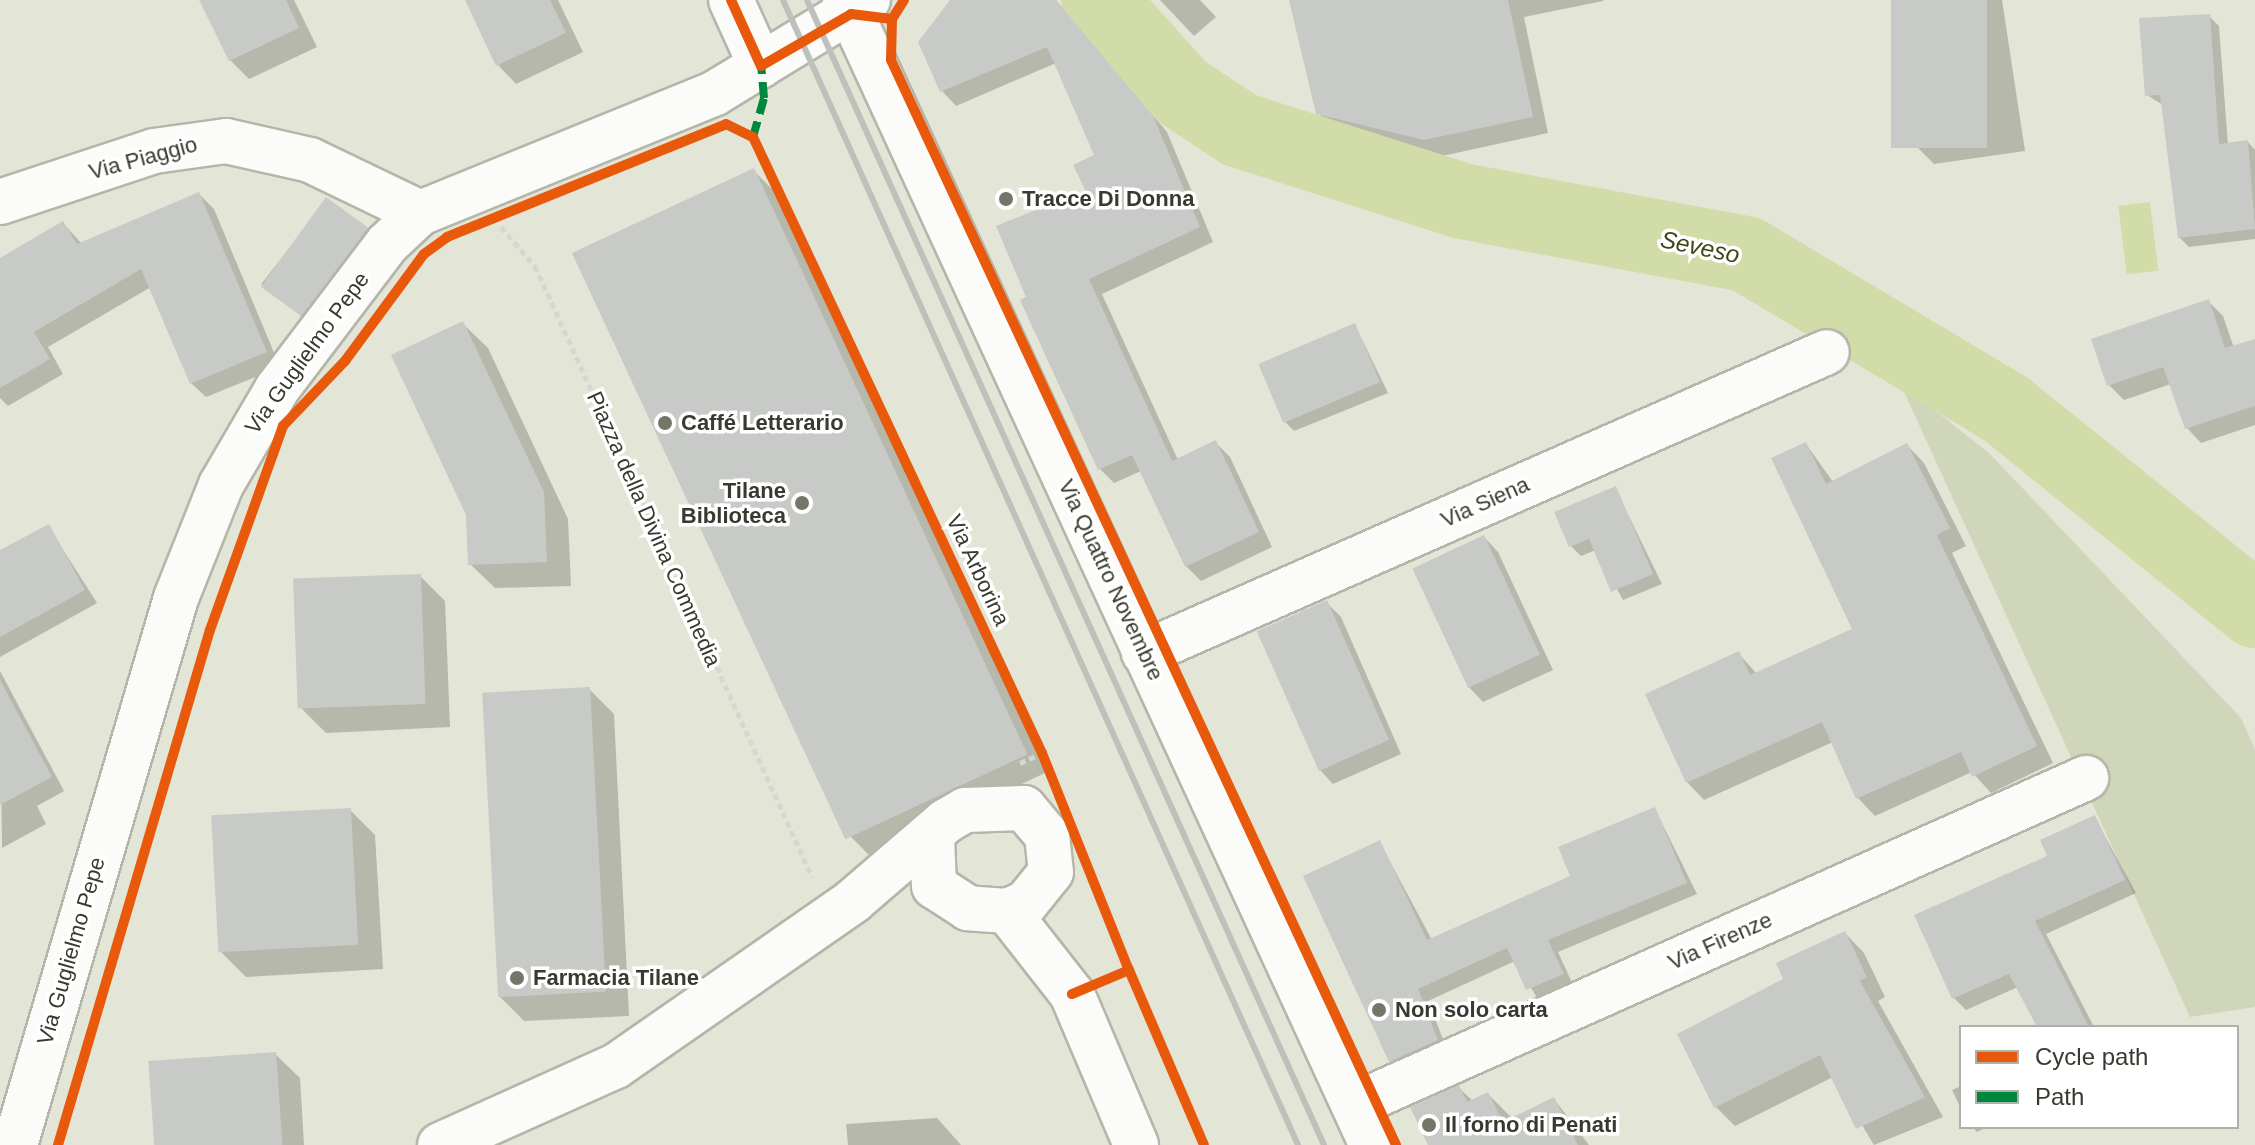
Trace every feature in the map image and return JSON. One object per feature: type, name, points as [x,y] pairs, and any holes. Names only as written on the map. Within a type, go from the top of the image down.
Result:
[{"type":"street","points":[[731,0],[761,66]]},
{"type":"street","name":"Via Guglielmo Pepe","points":[[15,1145],[132,739],[208,513],[277,389],[387,244],[420,213],[682,107],[761,66],[855,5]]},
{"type":"street","name":"Via Quattro Novembre","points":[[855,5],[1144,653],[1372,1145]]},
{"type":"street","name":"Via Piaggio","points":[[0,202],[163,149],[226,141],[310,160],[420,213]]},
{"type":"street","name":"Via Siena","points":[[1144,653],[1827,352]]},
{"type":"street","name":"Via Firenze","points":[[1354,1105],[2086,778]]},
{"type":"street","points":[[440,1145],[616,1066],[853,901],[932,836],[984,804],[1024,808],[1047,835],[1072,994],[1136,1145]]},
{"type":"street","points":[[932,836],[938,893]]},
{"type":"street","points":[[853,901],[938,893],[968,908],[1007,911],[1026,903],[1051,872]]},
{"type":"street","points":[[1007,911],[1072,994]]},
{"type":"path","points":[[482,223],[508,213]]},
{"type":"path","points":[[1035,739],[1048,767]]},
{"type":"shaded area","points":[[2150,202],[2158,270],[2127,274],[2118,206]]},
{"type":"shaded area","points":[[1900,383],[1989,453],[2241,718],[2255,749],[2255,1007],[2190,1017]]},
{"type":"building","points":[[199,0],[286,0],[299,28],[229,61]]},
{"type":"building","points":[[465,0],[550,0],[566,33],[496,66]]},
{"type":"building","points":[[950,0],[1056,0],[1153,116],[1200,227],[1089,279],[1172,461],[1216,440],[1259,532],[1185,567],[1132,455],[1098,470],[1020,300],[1026,297],[996,226],[1085,190],[1073,165],[1094,155],[1047,47],[940,92],[918,42]]},
{"type":"building","points":[[1289,0],[1508,0],[1533,117],[1424,140],[1316,114]]},
{"type":"building","points":[[1891,0],[1987,0],[1987,148],[1891,148]]},
{"type":"building","points":[[2210,14],[2219,144],[2248,140],[2255,229],[2178,238],[2160,95],[2145,96],[2139,18]]},
{"type":"building","name":"Tilane Biblioteca","points":[[754,168],[1027,754],[845,839],[572,253]]},
{"type":"building","points":[[199,192],[267,352],[190,384],[141,269],[34,332],[50,359],[0,388],[0,258],[63,221],[77,244]]},
{"type":"building","points":[[326,197],[368,228],[303,317],[261,287]]},
{"type":"building","points":[[2209,299],[2225,348],[2255,339],[2255,406],[2185,429],[2163,367],[2107,386],[2091,339]]},
{"type":"building","points":[[463,321],[544,492],[547,562],[468,565],[466,515],[391,355]]},
{"type":"building","points":[[1355,323],[1380,382],[1283,423],[1258,364]]},
{"type":"building","points":[[1806,442],[1826,484],[1907,443],[1950,528],[1937,535],[2037,746],[1972,777],[1961,752],[1856,799],[1822,722],[1686,783],[1645,694],[1739,651],[1750,675],[1852,629],[1771,458]]},
{"type":"building","points":[[1616,486],[1653,574],[1611,592],[1589,539],[1569,547],[1554,512]]},
{"type":"building","points":[[49,524],[85,590],[0,637],[0,550]]},
{"type":"building","points":[[1484,535],[1540,655],[1468,688],[1412,568]]},
{"type":"building","points":[[421,574],[426,704],[298,708],[293,578]]},
{"type":"building","points":[[1327,600],[1389,740],[1319,771],[1257,631]]},
{"type":"building","points":[[0,680],[52,777],[0,805]]},
{"type":"building","points":[[590,687],[606,992],[498,997],[482,693]]},
{"type":"building","points":[[1655,807],[1687,883],[1548,940],[1564,974],[1526,990],[1507,948],[1418,989],[1438,1040],[1389,1062],[1303,876],[1380,840],[1427,940],[1570,876],[1558,847]]},
{"type":"building","points":[[351,808],[358,945],[218,952],[211,815]]},
{"type":"building","points":[[2095,815],[2125,880],[2035,921],[2088,1025],[2036,1025],[2009,974],[1952,999],[1914,915],[2047,856],[2040,840]]},
{"type":"building","points":[[1845,931],[1867,977],[1860,981],[1925,1097],[1856,1129],[1820,1055],[1714,1108],[1677,1034],[1783,979],[1776,963]]},
{"type":"building","points":[[276,1052],[282,1145],[154,1145],[148,1061]]},
{"type":"building","points":[[1459,1085],[1467,1102],[1488,1092],[1503,1122],[1554,1097],[1578,1145],[1428,1145],[1410,1107]]},
{"type":"waterway","name":"Seveso","points":[[1099,0],[1181,91],[1240,130],[1462,201],[1746,254],[2006,409],[2255,610]]},
{"type":"railway","points":[[783,0],[1298,1145]]},
{"type":"railway","points":[[807,0],[1324,1145]]},
{"type":"marked path","points":[[753,137],[764,98],[761,66]]},
{"type":"cycle path","points":[[731,0],[761,66],[851,14],[892,19]]},
{"type":"cycle path","points":[[904,0],[892,19],[891,60],[1396,1145]]},
{"type":"cycle path","name":"Via Arborina","points":[[58,1145],[210,630],[283,426],[345,361],[424,254],[447,237],[726,124],[753,137],[1042,753],[1129,970],[1072,994]]},
{"type":"cycle path","points":[[1129,970],[1204,1145]]},
{"type":"place","name":"Tracce Di Donna","points":[[1006,199]]},
{"type":"place","name":"Caffé Letterario","points":[[665,423]]},
{"type":"place","name":"Tilane Biblioteca","points":[[802,503]]},
{"type":"place","name":"Farmacia Tilane","points":[[517,978]]},
{"type":"place","name":"Non solo carta","points":[[1379,1010]]},
{"type":"place","name":"Il forno di Penati","points":[[1429,1125]]}]
